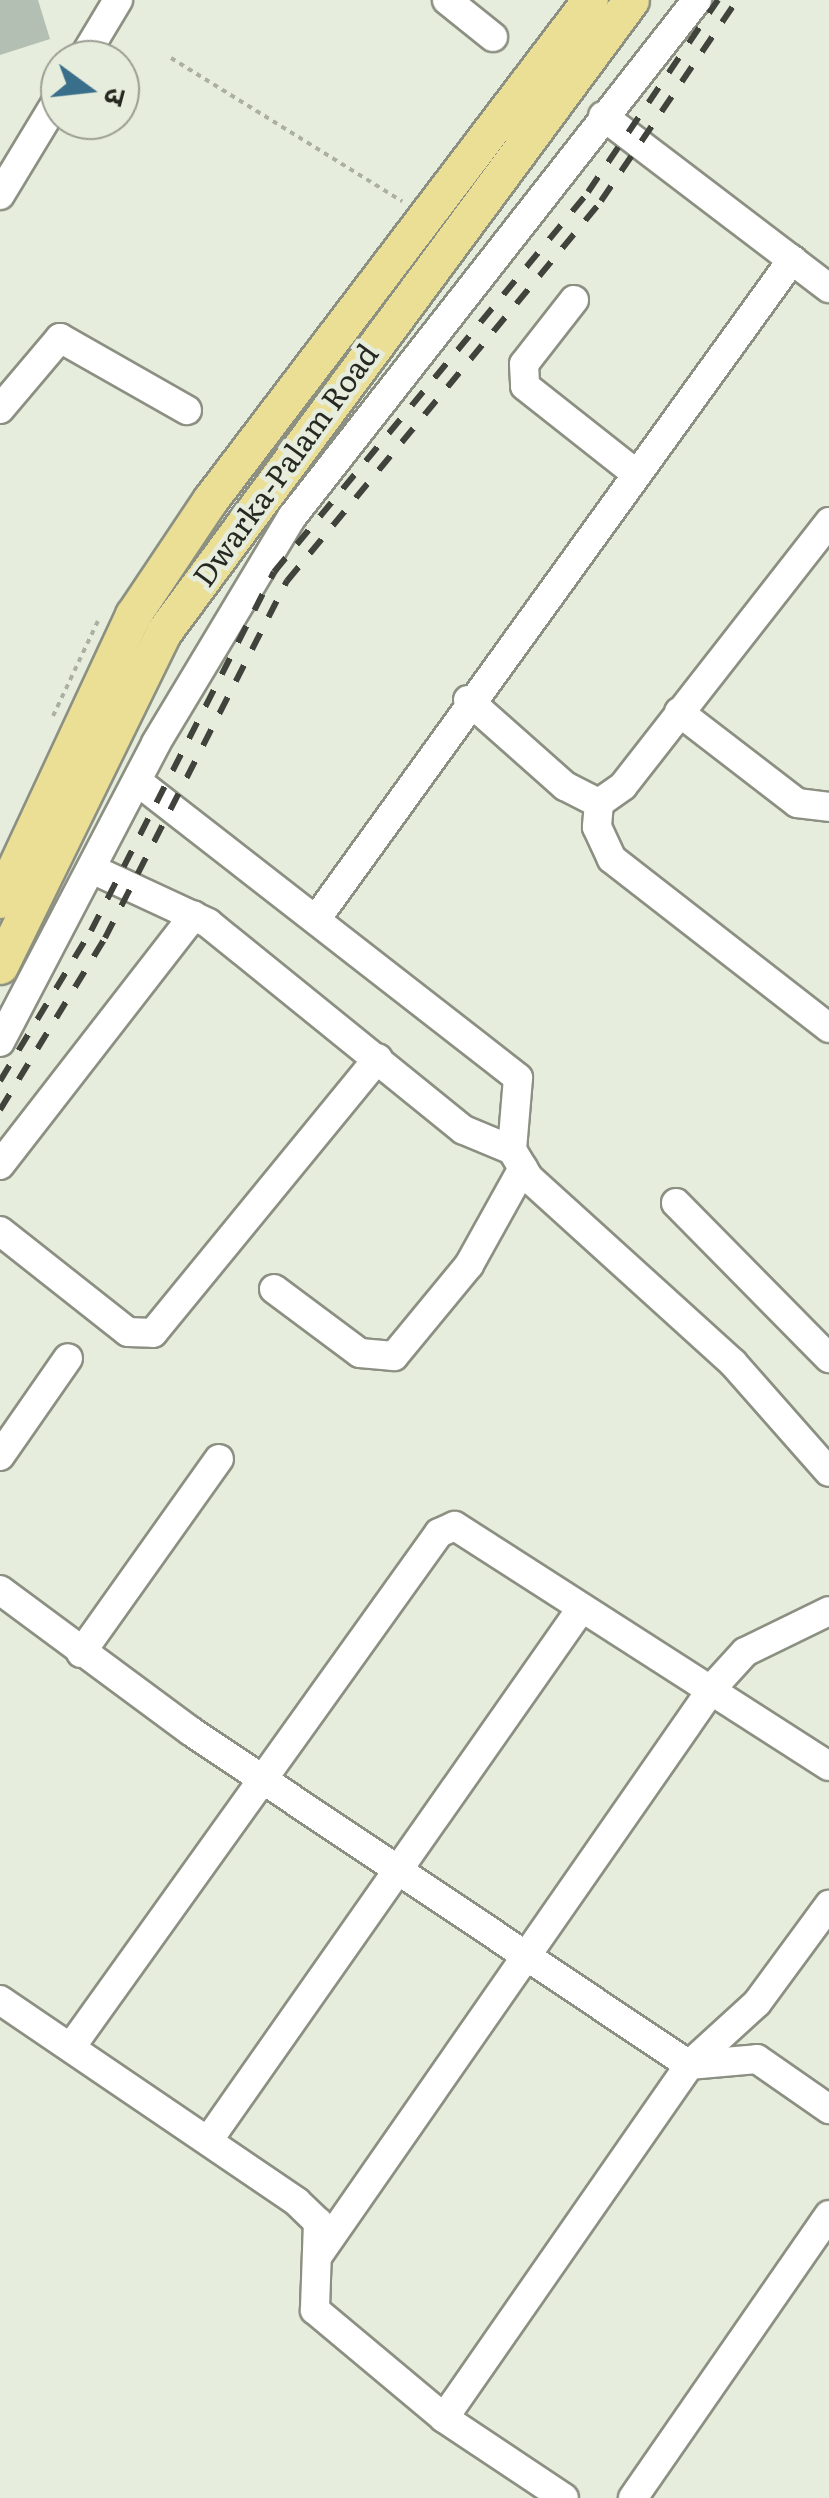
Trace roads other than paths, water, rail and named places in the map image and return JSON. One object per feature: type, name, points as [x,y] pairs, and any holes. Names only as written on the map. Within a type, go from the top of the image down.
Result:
[{"type":"main road","name":"Dwarka-Palam Road","points":[[0,900],[133,616],[210,500],[590,0]]},
{"type":"main road","name":"Dwarka-Palam Road","points":[[0,966],[164,633],[631,0]]},
{"type":"street","points":[[94,40],[118,0]]},
{"type":"street","points":[[447,0],[493,37]]},
{"type":"street","points":[[0,1042],[94,870],[138,780],[292,517],[696,0]]},
{"type":"street","points":[[604,116],[829,288]]},
{"type":"street","points":[[0,195],[40,129]]},
{"type":"street","points":[[317,918],[468,700],[792,260]]},
{"type":"street","points":[[574,300],[524,364],[524,386],[635,473]]},
{"type":"street","points":[[0,409],[60,338],[187,410]]},
{"type":"street","points":[[829,522],[679,712],[600,803],[597,827],[612,859],[829,1028]]},
{"type":"street","points":[[468,700],[566,786],[600,803]]},
{"type":"street","points":[[679,712],[797,803],[829,807]]},
{"type":"street","points":[[138,780],[518,1078],[518,1159],[469,1264],[394,1356],[360,1353],[274,1289]]},
{"type":"street","points":[[94,870],[194,916],[378,1058],[464,1130],[518,1159],[733,1363],[829,1472]]},
{"type":"street","points":[[0,1165],[194,916]]},
{"type":"street","points":[[0,1231],[128,1332],[153,1333],[378,1058]]},
{"type":"street","points":[[676,1203],[829,1358]]},
{"type":"street","points":[[0,1456],[68,1358]]},
{"type":"street","points":[[81,1653],[219,1459]]},
{"type":"street","points":[[70,2048],[439,1533],[472,1530],[581,1608],[714,1686],[829,1766]]},
{"type":"street","points":[[0,1590],[81,1653],[391,1868],[689,2065],[757,2059],[829,2109]]},
{"type":"street","points":[[210,2138],[391,1868],[581,1608]]},
{"type":"street","points":[[317,2256],[530,1962],[714,1686],[745,1652],[829,1611]]},
{"type":"street","points":[[444,2418],[689,2065],[757,2003],[829,1905]]},
{"type":"street","points":[[0,2000],[210,2138],[318,2222],[315,2310],[444,2418],[564,2498]]},
{"type":"street","points":[[633,2498],[829,2215]]},
{"type":"railway","points":[[0,1081],[91,931],[274,572],[588,192],[718,0]]},
{"type":"railway","points":[[0,1110],[105,938],[287,581],[601,201],[737,0]]}]
